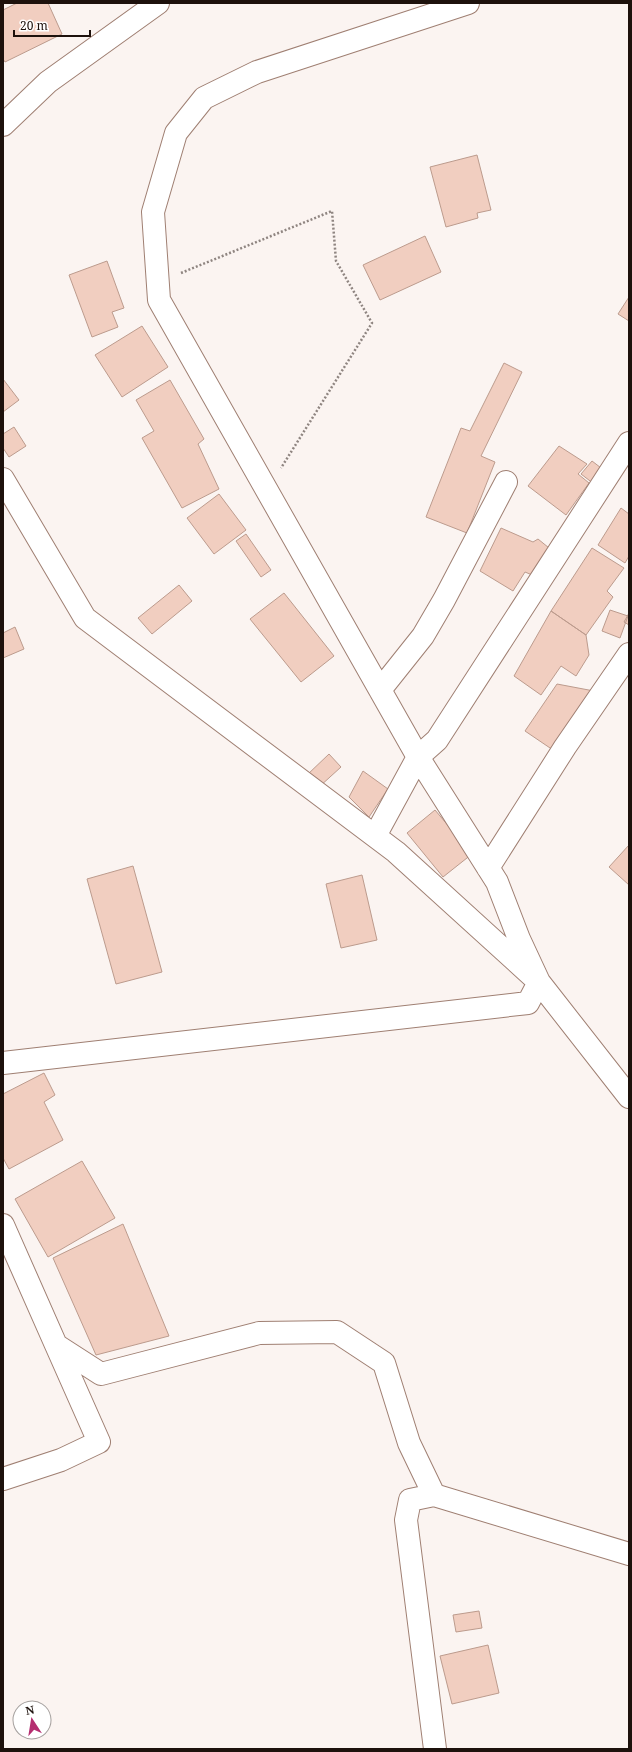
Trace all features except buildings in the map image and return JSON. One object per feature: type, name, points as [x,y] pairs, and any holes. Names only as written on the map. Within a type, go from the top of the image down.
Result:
[{"type":"street","points":[[3,125],[48,82],[158,3]]},
{"type":"street","points":[[468,3],[257,72],[204,98],[176,133],[153,212],[159,300],[418,757],[497,882],[519,939],[539,982]]},
{"type":"street","points":[[375,836],[418,757],[437,740],[629,443]]},
{"type":"street","points":[[3,479],[85,618],[396,852],[539,982],[629,1097]]},
{"type":"street","points":[[380,690],[423,636],[444,600],[506,482]]},
{"type":"street","points":[[488,868],[565,747],[629,654]]},
{"type":"street","points":[[3,1063],[528,1003],[539,982]]},
{"type":"street","points":[[3,1225],[99,1442],[61,1460],[3,1480]]},
{"type":"street","points":[[56,1345],[101,1374],[259,1333],[337,1332],[384,1363],[409,1443],[434,1494]]},
{"type":"street","points":[[435,1749],[406,1520],[410,1500],[434,1494],[629,1560]]},
{"type":"path","points":[[158,283],[332,211],[336,261],[372,323],[267,490]]}]
